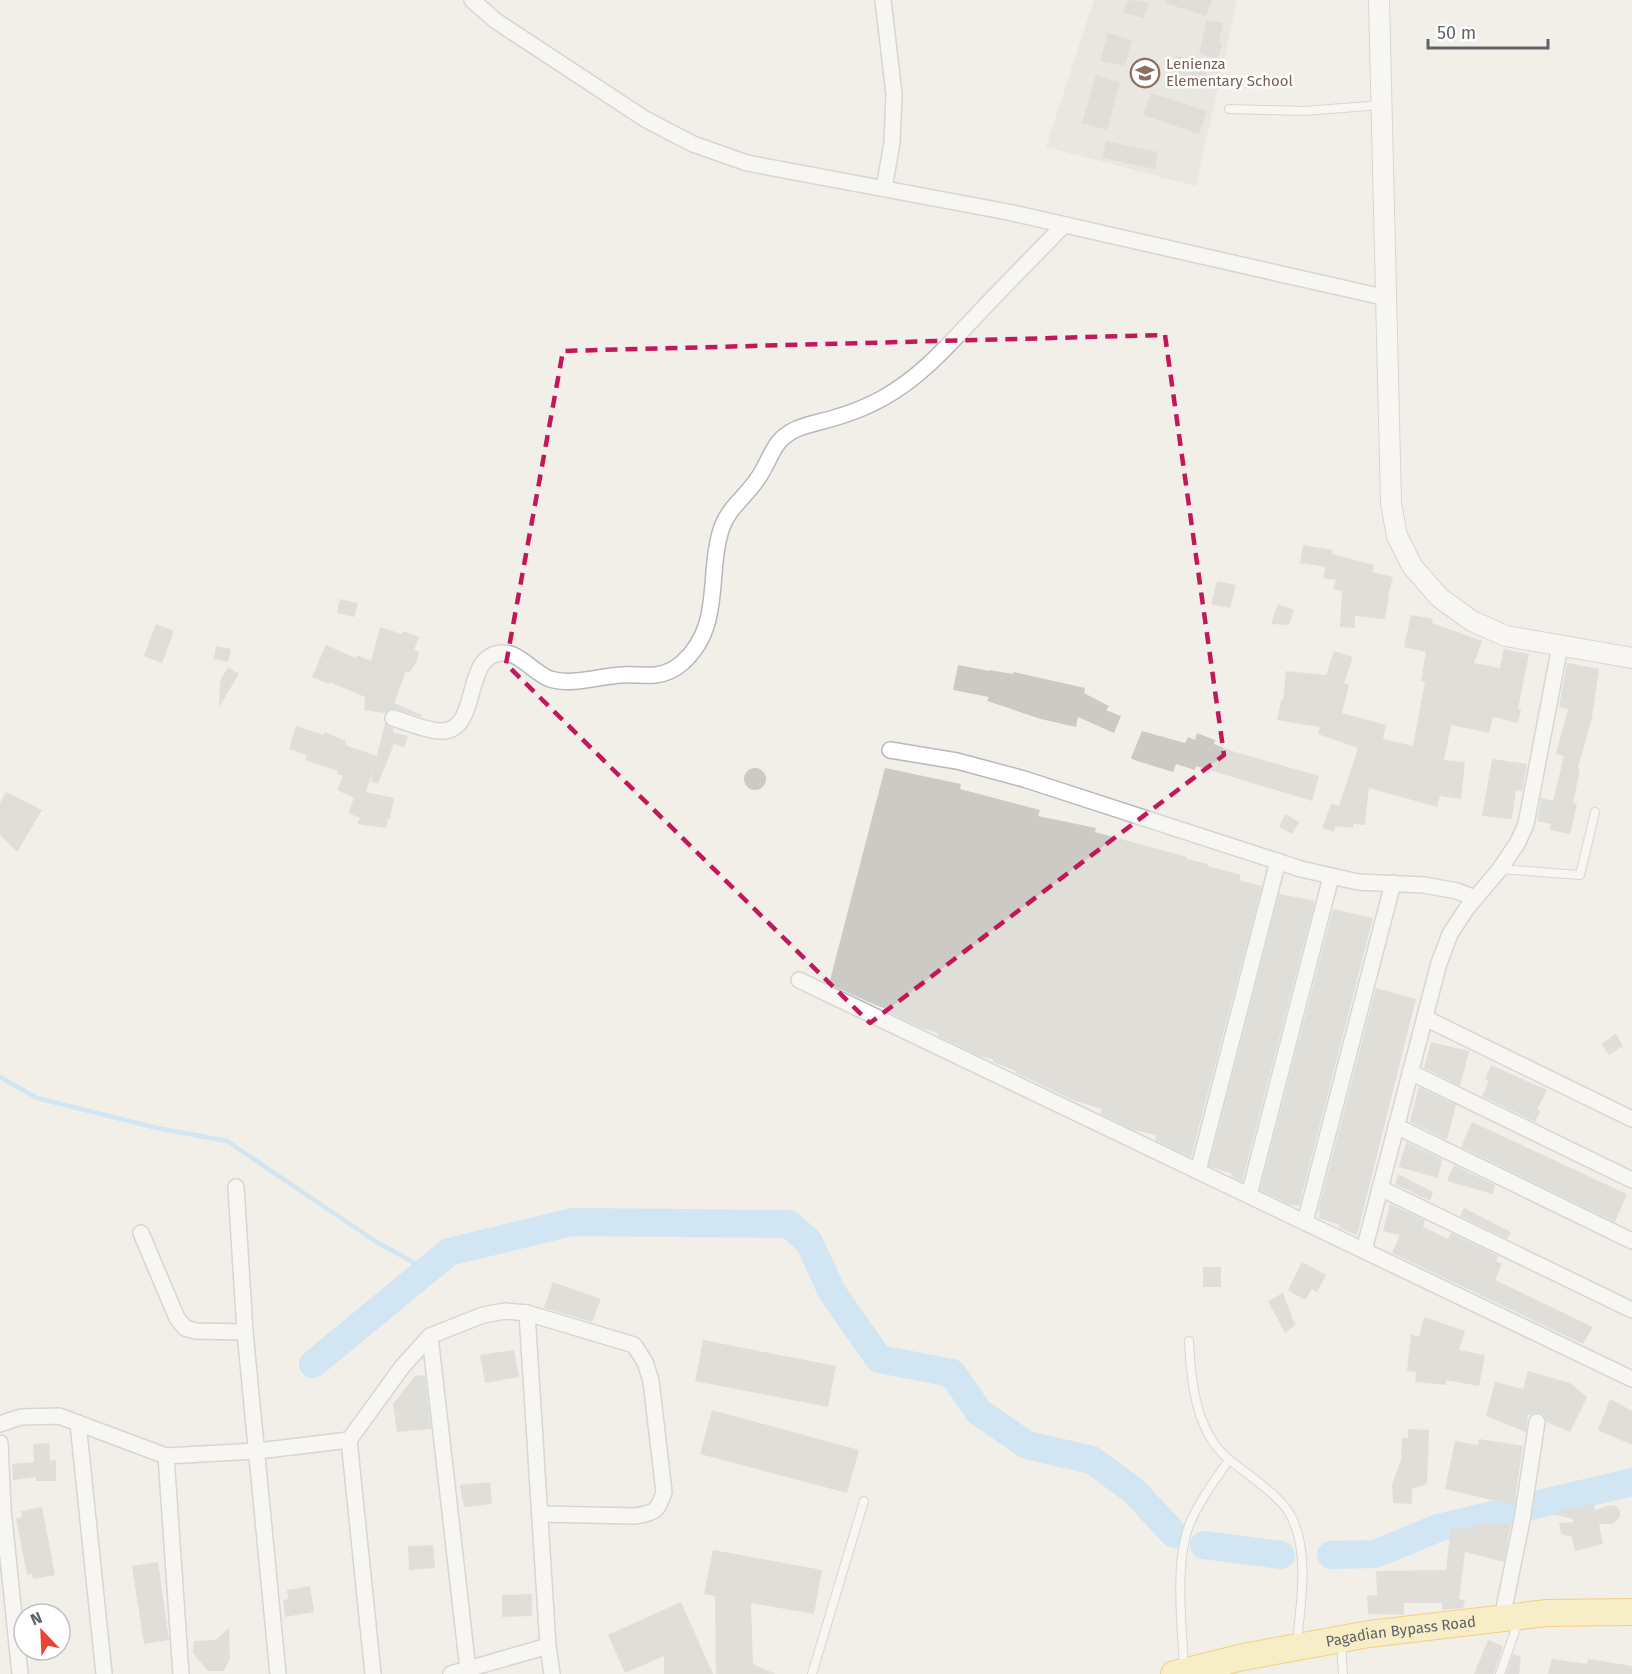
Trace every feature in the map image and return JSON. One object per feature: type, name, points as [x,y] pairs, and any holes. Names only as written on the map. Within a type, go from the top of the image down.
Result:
[{"type":"highway","name":"Pagadian Bypass Road","points":[[1179,1672],[1297,1646],[1341,1639],[1547,1613],[1632,1612]]},
{"type":"street","points":[[472,0],[496,21],[645,119],[693,144],[747,163],[1008,212],[1387,298]]},
{"type":"street","points":[[883,0],[894,94],[892,143],[884,188]]},
{"type":"street","points":[[1379,0],[1391,503],[1398,536],[1412,566],[1440,598],[1472,621],[1506,636],[1632,658]]},
{"type":"street","points":[[393,718],[441,732],[454,728],[461,721],[469,703],[478,671],[483,662],[502,653],[513,654],[548,678],[565,682],[610,675],[655,675],[669,671],[682,663],[697,644],[711,614],[716,549],[722,526],[728,513],[757,480],[784,436],[800,427],[860,410],[914,379],[939,356],[1064,225]]},
{"type":"street","points":[[1364,1250],[1438,963],[1450,934],[1475,898],[1500,869],[1518,842],[1526,824],[1560,646]]},
{"type":"street","points":[[890,750],[957,761],[1024,778],[1331,877],[1358,882],[1424,885],[1457,891],[1475,898]]},
{"type":"street","points":[[1198,1171],[1278,861]]},
{"type":"street","points":[[1249,1195],[1331,877]]},
{"type":"street","points":[[1305,1222],[1393,883]]},
{"type":"street","points":[[799,980],[1632,1379]]},
{"type":"street","points":[[1425,1018],[1632,1119]]},
{"type":"street","points":[[1410,1072],[1632,1180]]},
{"type":"street","points":[[1396,1126],[1632,1241]]},
{"type":"street","points":[[236,1187],[245,1332],[278,1674]]},
{"type":"street","points":[[1380,1188],[1632,1310]]},
{"type":"street","points":[[141,1233],[177,1318],[185,1328],[196,1331],[245,1332]]},
{"type":"street","points":[[373,1674],[349,1440],[402,1366],[429,1336],[483,1315],[505,1311],[527,1313],[634,1345],[645,1362],[651,1381],[664,1492],[659,1507],[651,1514],[635,1516],[540,1514]]},
{"type":"street","points":[[527,1313],[548,1646],[552,1674]]},
{"type":"street","points":[[429,1336],[468,1670]]},
{"type":"street","points":[[0,1424],[21,1417],[59,1416],[166,1456],[258,1451],[349,1440]]},
{"type":"street","points":[[1512,1617],[1524,1503],[1537,1422]]},
{"type":"street","points":[[78,1423],[104,1674]]},
{"type":"street","points":[[0,1443],[2,1510],[20,1674]]},
{"type":"street","points":[[166,1456],[181,1674]]},
{"type":"street","points":[[451,1674],[548,1646]]},
{"type":"lane","points":[[1229,109],[1305,111],[1382,105]]},
{"type":"lane","points":[[1500,869],[1580,875],[1595,812]]},
{"type":"lane","points":[[1189,1341],[1190,1375],[1196,1402],[1209,1436],[1229,1460],[1257,1481],[1291,1516],[1299,1538],[1302,1558],[1297,1646]]},
{"type":"lane","points":[[1179,1672],[1180,1589],[1182,1563],[1190,1525],[1208,1490],[1229,1460]]},
{"type":"lane","points":[[812,1674],[864,1501]]},
{"type":"lane","points":[[1500,1674],[1512,1617]]},
{"type":"lane","points":[[1341,1639],[1342,1674]]},
{"type":"highlighted area","points":[[1165,335],[1224,755],[870,1023],[506,664],[563,351]]},
{"type":"shaded area","name":"Lenienza Elementary School","points":[[1094,0],[1237,0],[1196,186],[1046,147]]},
{"type":"building","points":[[1127,0],[1149,2],[1144,18],[1123,13]]},
{"type":"building","points":[[1165,0],[1212,0],[1206,16],[1165,3]]},
{"type":"building","points":[[1207,20],[1223,23],[1218,59],[1199,54]]},
{"type":"building","points":[[1108,33],[1132,40],[1125,66],[1100,61]]},
{"type":"building","points":[[1176,56],[1209,62],[1205,82],[1172,75]]},
{"type":"building","points":[[1096,75],[1120,83],[1107,130],[1082,123]]},
{"type":"building","points":[[1151,93],[1207,111],[1199,134],[1143,115]]},
{"type":"building","points":[[1106,141],[1158,152],[1155,169],[1102,158]]},
{"type":"building","points":[[1303,545],[1333,550],[1332,554],[1374,565],[1372,572],[1393,577],[1385,619],[1355,616],[1355,628],[1340,627],[1342,591],[1333,589],[1336,580],[1323,578],[1326,567],[1300,563]]},
{"type":"building","points":[[1217,581],[1236,585],[1230,608],[1211,604]]},
{"type":"building","points":[[340,599],[358,603],[354,617],[337,613]]},
{"type":"building","points":[[1278,604],[1294,610],[1289,625],[1271,624]]},
{"type":"building","points":[[1411,615],[1433,619],[1432,623],[1482,641],[1474,663],[1500,668],[1504,649],[1529,654],[1518,709],[1521,710],[1518,723],[1493,717],[1489,733],[1451,725],[1444,760],[1465,762],[1461,799],[1440,796],[1437,807],[1369,788],[1365,825],[1353,824],[1353,828],[1336,826],[1334,832],[1322,828],[1331,804],[1339,806],[1358,748],[1318,734],[1320,727],[1277,720],[1281,700],[1283,700],[1286,671],[1326,675],[1334,651],[1353,657],[1344,683],[1349,685],[1342,713],[1386,725],[1383,739],[1413,746],[1425,682],[1421,681],[1426,652],[1404,647]]},
{"type":"building","points":[[156,624],[174,631],[162,663],[144,656]]},
{"type":"building","points":[[380,627],[402,634],[403,631],[419,637],[414,650],[419,652],[416,663],[409,673],[406,671],[394,703],[422,715],[421,717],[395,709],[390,709],[385,713],[364,710],[365,697],[312,677],[326,645],[356,658],[357,655],[371,661]]},
{"type":"building","points":[[216,646],[231,649],[228,662],[214,659]]},
{"type":"building","points":[[1567,663],[1599,669],[1592,717],[1578,768],[1580,769],[1573,803],[1577,804],[1570,834],[1550,830],[1551,824],[1537,821],[1541,798],[1553,801],[1564,756],[1556,754],[1568,709],[1559,707]]},
{"type":"building","points":[[958,665],[1013,674],[1014,672],[1085,688],[1084,693],[1109,706],[1106,710],[1121,716],[1114,733],[1078,717],[1076,727],[1041,719],[987,701],[989,697],[953,690]]},
{"type":"building","points":[[228,667],[239,674],[219,707],[220,681]]},
{"type":"building","points":[[385,723],[394,729],[393,732],[408,736],[404,747],[394,744],[378,784],[371,781],[373,770],[366,792],[394,798],[386,828],[357,824],[360,818],[348,813],[354,798],[337,790],[343,776],[337,774],[338,771],[305,760],[307,755],[289,749],[296,726],[324,735],[325,732],[346,741],[345,745],[377,756]]},
{"type":"building","points":[[1142,731],[1185,743],[1188,737],[1195,740],[1197,733],[1215,740],[1214,744],[1232,751],[1319,776],[1312,801],[1196,766],[1195,770],[1176,764],[1173,772],[1134,760],[1131,758]]},
{"type":"building","points":[[1492,759],[1527,764],[1522,791],[1516,790],[1512,819],[1482,816]]},
{"type":"building","points":[[755,768],[763,771],[766,779],[763,787],[755,790],[747,787],[744,779],[747,771]]},
{"type":"building","points":[[885,768],[961,784],[960,789],[1040,810],[1038,816],[1096,828],[1095,832],[1187,857],[1187,859],[1208,864],[1208,866],[1241,875],[1239,880],[1262,886],[1191,1157],[1155,1140],[1156,1135],[1134,1130],[1100,1114],[1102,1109],[1075,1101],[993,1062],[993,1059],[979,1056],[938,1036],[938,1033],[921,1028],[883,1010],[884,1008],[829,984]]},
{"type":"building","points":[[6,792],[42,810],[17,852],[0,835],[0,803]]},
{"type":"building","points":[[1285,814],[1299,822],[1292,834],[1279,827]]},
{"type":"building","points":[[1279,894],[1315,901],[1242,1182],[1231,1176],[1232,1174],[1209,1166]]},
{"type":"building","points":[[1333,909],[1373,918],[1299,1206],[1288,1204],[1260,1190]]},
{"type":"building","points":[[1376,988],[1416,999],[1357,1235],[1339,1228],[1340,1225],[1319,1218],[1320,1211],[1318,1211]]},
{"type":"building","points":[[1616,1034],[1623,1046],[1609,1055],[1601,1044]]},
{"type":"building","points":[[1431,1042],[1469,1051],[1460,1086],[1424,1068]]},
{"type":"building","points":[[1491,1065],[1547,1090],[1537,1110],[1540,1111],[1535,1122],[1482,1096],[1489,1081],[1485,1079]]},
{"type":"building","points":[[1419,1087],[1456,1105],[1447,1140],[1410,1122]]},
{"type":"building","points":[[1472,1122],[1627,1194],[1615,1222],[1461,1147]]},
{"type":"building","points":[[1406,1142],[1442,1159],[1438,1178],[1399,1167]]},
{"type":"building","points":[[1454,1165],[1495,1185],[1493,1194],[1447,1181]]},
{"type":"building","points":[[1398,1174],[1433,1192],[1430,1201],[1395,1184]]},
{"type":"building","points":[[1390,1204],[1425,1220],[1423,1227],[1448,1239],[1451,1233],[1498,1256],[1496,1261],[1502,1264],[1495,1280],[1593,1327],[1583,1344],[1392,1253],[1400,1235],[1383,1231]]},
{"type":"building","points":[[1464,1208],[1511,1232],[1507,1239],[1460,1216]]},
{"type":"building","points":[[1302,1262],[1326,1275],[1317,1292],[1312,1289],[1305,1300],[1288,1290]]},
{"type":"building","points":[[1203,1267],[1221,1267],[1221,1287],[1203,1287]]},
{"type":"building","points":[[553,1282],[601,1299],[592,1322],[544,1308]]},
{"type":"building","points":[[1283,1293],[1296,1324],[1285,1333],[1268,1301]]},
{"type":"building","points":[[1424,1317],[1465,1331],[1459,1350],[1485,1355],[1479,1386],[1446,1380],[1446,1385],[1415,1382],[1416,1372],[1407,1371],[1411,1334],[1419,1337]]},
{"type":"building","points":[[703,1340],[836,1366],[828,1407],[695,1381]]},
{"type":"building","points":[[514,1350],[519,1377],[485,1383],[480,1355]]},
{"type":"building","points":[[1528,1371],[1570,1383],[1587,1397],[1570,1432],[1547,1422],[1544,1415],[1539,1413],[1528,1415],[1526,1432],[1486,1416],[1495,1382],[1523,1389]]},
{"type":"building","points":[[425,1375],[431,1429],[397,1432],[393,1404],[415,1376]]},
{"type":"building","points":[[1610,1399],[1632,1411],[1632,1445],[1598,1430]]},
{"type":"building","points":[[712,1410],[859,1450],[847,1493],[700,1454]]},
{"type":"building","points":[[1408,1429],[1429,1430],[1427,1484],[1412,1489],[1412,1504],[1393,1503],[1392,1485],[1401,1460],[1402,1438],[1408,1438]]},
{"type":"building","points":[[1479,1439],[1523,1446],[1514,1505],[1445,1489],[1455,1441],[1478,1445]]},
{"type":"building","points":[[49,1443],[50,1460],[56,1460],[56,1481],[36,1481],[36,1477],[13,1480],[12,1464],[34,1462],[33,1444]]},
{"type":"building","points":[[490,1482],[492,1504],[464,1507],[460,1485]]},
{"type":"building","points":[[1594,1503],[1595,1510],[1610,1505],[1616,1506],[1620,1511],[1620,1517],[1613,1524],[1599,1524],[1603,1544],[1575,1551],[1572,1537],[1561,1534],[1559,1523],[1573,1522],[1573,1519],[1551,1514]]},
{"type":"building","points":[[42,1507],[55,1575],[33,1579],[32,1574],[27,1575],[16,1518],[22,1517],[21,1511]]},
{"type":"building","points":[[1475,1524],[1511,1524],[1504,1562],[1465,1552],[1459,1599],[1465,1600],[1463,1608],[1442,1610],[1442,1603],[1404,1603],[1404,1615],[1368,1614],[1367,1595],[1377,1596],[1376,1571],[1446,1570],[1451,1527],[1474,1530]]},
{"type":"building","points":[[433,1545],[435,1568],[409,1570],[408,1546]]},
{"type":"building","points":[[713,1550],[822,1570],[814,1614],[751,1603],[753,1664],[776,1674],[716,1674],[715,1596],[704,1594]]},
{"type":"building","points":[[158,1562],[169,1640],[144,1644],[132,1566]]},
{"type":"building","points":[[310,1586],[314,1612],[285,1617],[283,1600],[288,1599],[287,1590]]},
{"type":"building","points":[[532,1594],[532,1616],[502,1617],[502,1595]]},
{"type":"building","points":[[681,1602],[713,1674],[664,1674],[664,1656],[625,1673],[608,1635]]},
{"type":"building","points":[[229,1628],[230,1658],[224,1671],[208,1671],[193,1653],[194,1641],[216,1640]]},
{"type":"building","points":[[1488,1640],[1503,1646],[1494,1674],[1474,1674]]},
{"type":"building","points":[[1513,1654],[1521,1657],[1519,1674],[1506,1674]]},
{"type":"building","points":[[1552,1659],[1587,1664],[1588,1659],[1632,1666],[1632,1674],[1548,1674]]},
{"type":"waterway","points":[[0,1077],[37,1098],[157,1128],[227,1141],[375,1241],[427,1270]]},
{"type":"waterway","points":[[313,1364],[449,1252],[572,1222],[789,1224],[809,1242],[832,1292],[879,1359],[952,1373],[979,1412],[1027,1445],[1092,1460],[1134,1491],[1174,1534]]},
{"type":"waterway","points":[[1331,1555],[1375,1554],[1438,1528],[1632,1482]]},
{"type":"waterway","points":[[1204,1545],[1281,1555]]},
{"type":"place","name":"Lenienza Elementary School","points":[[1145,73]]}]
